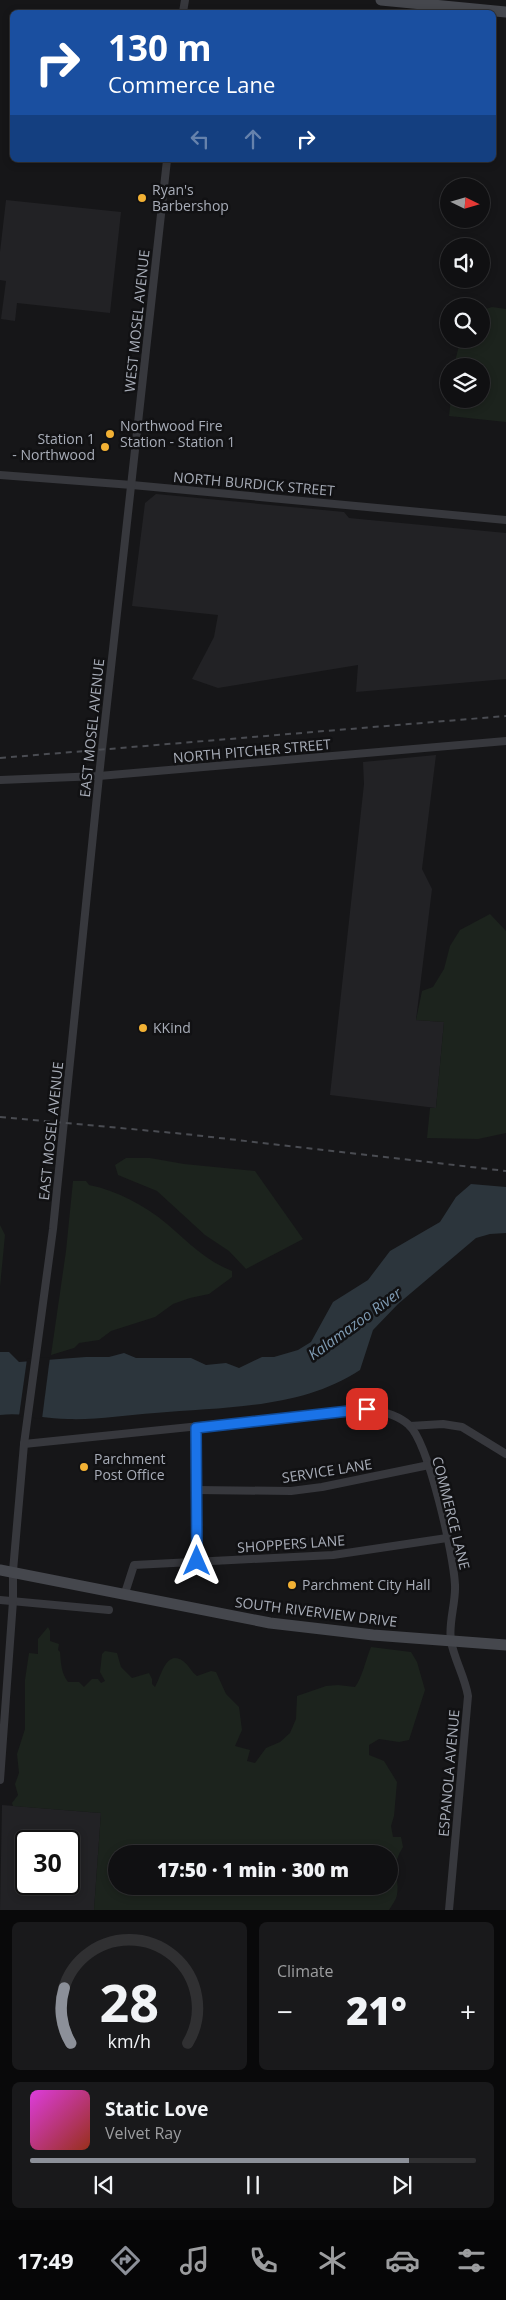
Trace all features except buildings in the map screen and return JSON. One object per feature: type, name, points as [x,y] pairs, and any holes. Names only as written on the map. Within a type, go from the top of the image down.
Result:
[{"type":"street","points":[[381,0],[485,10]]},
{"type":"street","name":"WEST MOSEL AVENUE","points":[[132,485],[167,162]]},
{"type":"street","name":"NORTH BURDICK STREET","points":[[0,475],[132,485],[506,520]]},
{"type":"street","name":"EAST MOSEL AVENUE","points":[[0,1780],[13,1601],[13,1571],[24,1444],[53,1229],[99,776],[132,485]]},
{"type":"street","name":"NORTH PITCHER STREET","points":[[0,780],[99,776],[506,741]]},
{"type":"street","points":[[24,1444],[196,1428],[367,1409],[388,1413],[410,1426],[444,1424],[462,1428],[506,1454]]},
{"type":"street","name":"COMMERCE LANE","points":[[410,1426],[429,1465],[447,1538],[455,1587],[451,1641]]},
{"type":"street","points":[[196,1428],[197,1561]]},
{"type":"street","name":"SERVICE LANE","points":[[197,1490],[291,1491],[322,1487],[429,1465]]},
{"type":"street","name":"SHOPPERS LANE","points":[[125,1593],[134,1565],[334,1555],[447,1538]]},
{"type":"street","name":"SOUTH RIVERVIEW DRIVE","points":[[0,1570],[125,1593],[236,1618],[299,1628],[506,1645]]},
{"type":"street","points":[[0,1600],[108,1610]]},
{"type":"street","name":"ESPANOLA AVENUE","points":[[449,1910],[468,1696],[465,1680],[451,1641]]},
{"type":"shaded area","points":[[6,200],[121,212],[110,313],[17,303],[15,321],[1,319],[6,281],[0,280],[0,252]]},
{"type":"shaded area","points":[[490,308],[506,309],[506,422],[449,416],[450,408],[490,408],[490,358],[456,358],[458,348],[490,348]]},
{"type":"shaded area","points":[[156,494],[344,512],[349,518],[506,533],[506,679],[356,692],[358,665],[218,688],[192,679],[214,637],[218,615],[132,606],[145,503]]},
{"type":"shaded area","points":[[436,755],[422,869],[432,889],[416,1020],[444,1022],[436,1108],[330,1095],[364,784],[363,762]]},
{"type":"shaded area","points":[[490,914],[506,931],[506,1133],[478,1139],[427,1138],[430,1108],[436,1108],[444,1022],[416,1020],[422,991],[433,987],[444,969],[450,946],[460,930]]},
{"type":"shaded area","points":[[126,1158],[150,1158],[184,1164],[255,1171],[303,1239],[246,1269],[229,1251],[205,1235],[157,1191],[118,1175],[115,1165]]},
{"type":"shaded area","points":[[73,1181],[86,1181],[89,1185],[110,1191],[140,1205],[214,1262],[232,1271],[232,1277],[209,1294],[173,1304],[155,1317],[111,1331],[99,1340],[79,1343],[74,1348],[51,1355],[66,1251]]},
{"type":"shaded area","points":[[0,1225],[5,1235],[0,1287]]},
{"type":"shaded area","points":[[48,1627],[50,1641],[59,1644],[58,1650],[66,1679],[68,1682],[79,1682],[84,1687],[92,1679],[98,1679],[101,1683],[105,1681],[100,1672],[102,1654],[105,1651],[117,1653],[121,1667],[132,1678],[149,1673],[152,1684],[155,1687],[168,1661],[172,1659],[177,1658],[183,1661],[197,1676],[211,1671],[216,1672],[226,1694],[239,1707],[242,1730],[235,1746],[250,1750],[247,1761],[255,1763],[266,1748],[280,1742],[290,1733],[296,1719],[297,1696],[326,1686],[355,1687],[362,1674],[371,1647],[411,1652],[417,1662],[425,1690],[409,1740],[399,1742],[379,1739],[369,1745],[369,1755],[384,1761],[397,1782],[394,1816],[391,1826],[393,1837],[401,1837],[403,1847],[398,1858],[398,1845],[108,1845],[108,1895],[397,1895],[389,1910],[94,1910],[101,1813],[13,1806],[12,1803],[18,1795],[15,1784],[19,1773],[17,1754],[25,1729],[25,1680],[29,1653],[38,1654],[38,1639]]},
{"type":"shaded area","points":[[2,1805],[101,1813],[94,1910],[0,1910]]},
{"type":"water","name":"Kalamazoo River","points":[[471,1184],[506,1187],[506,1233],[490,1234],[476,1238],[398,1304],[373,1330],[360,1370],[337,1383],[287,1399],[235,1407],[89,1419],[59,1419],[17,1414],[0,1415],[0,1352],[9,1352],[19,1362],[109,1357],[124,1353],[136,1358],[191,1358],[206,1365],[226,1363],[239,1368],[262,1357],[274,1357],[298,1350],[311,1342],[333,1302],[368,1280],[390,1251],[440,1222],[456,1197]]},
{"type":"pier","points":[[50,1357],[42,1419],[19,1416],[27,1359]]},
{"type":"railway","points":[[0,758],[506,716]]},
{"type":"railway","points":[[0,1117],[185,1134],[506,1171]]},
{"type":"place","name":"Ryan's Barbershop","points":[[142,198]]},
{"type":"place","name":"Northwood Fire Station - Station 1","points":[[110,434]]},
{"type":"place","name":"Station 1 - Northwood","points":[[105,447]]},
{"type":"place","name":"KKind","points":[[143,1028]]},
{"type":"place","name":"Parchment Post Office","points":[[84,1467]]},
{"type":"place","name":"Parchment City Hall","points":[[292,1585]]},
{"type":"route","points":[[197,1561],[196,1428],[344,1410],[367,1409]]}]
